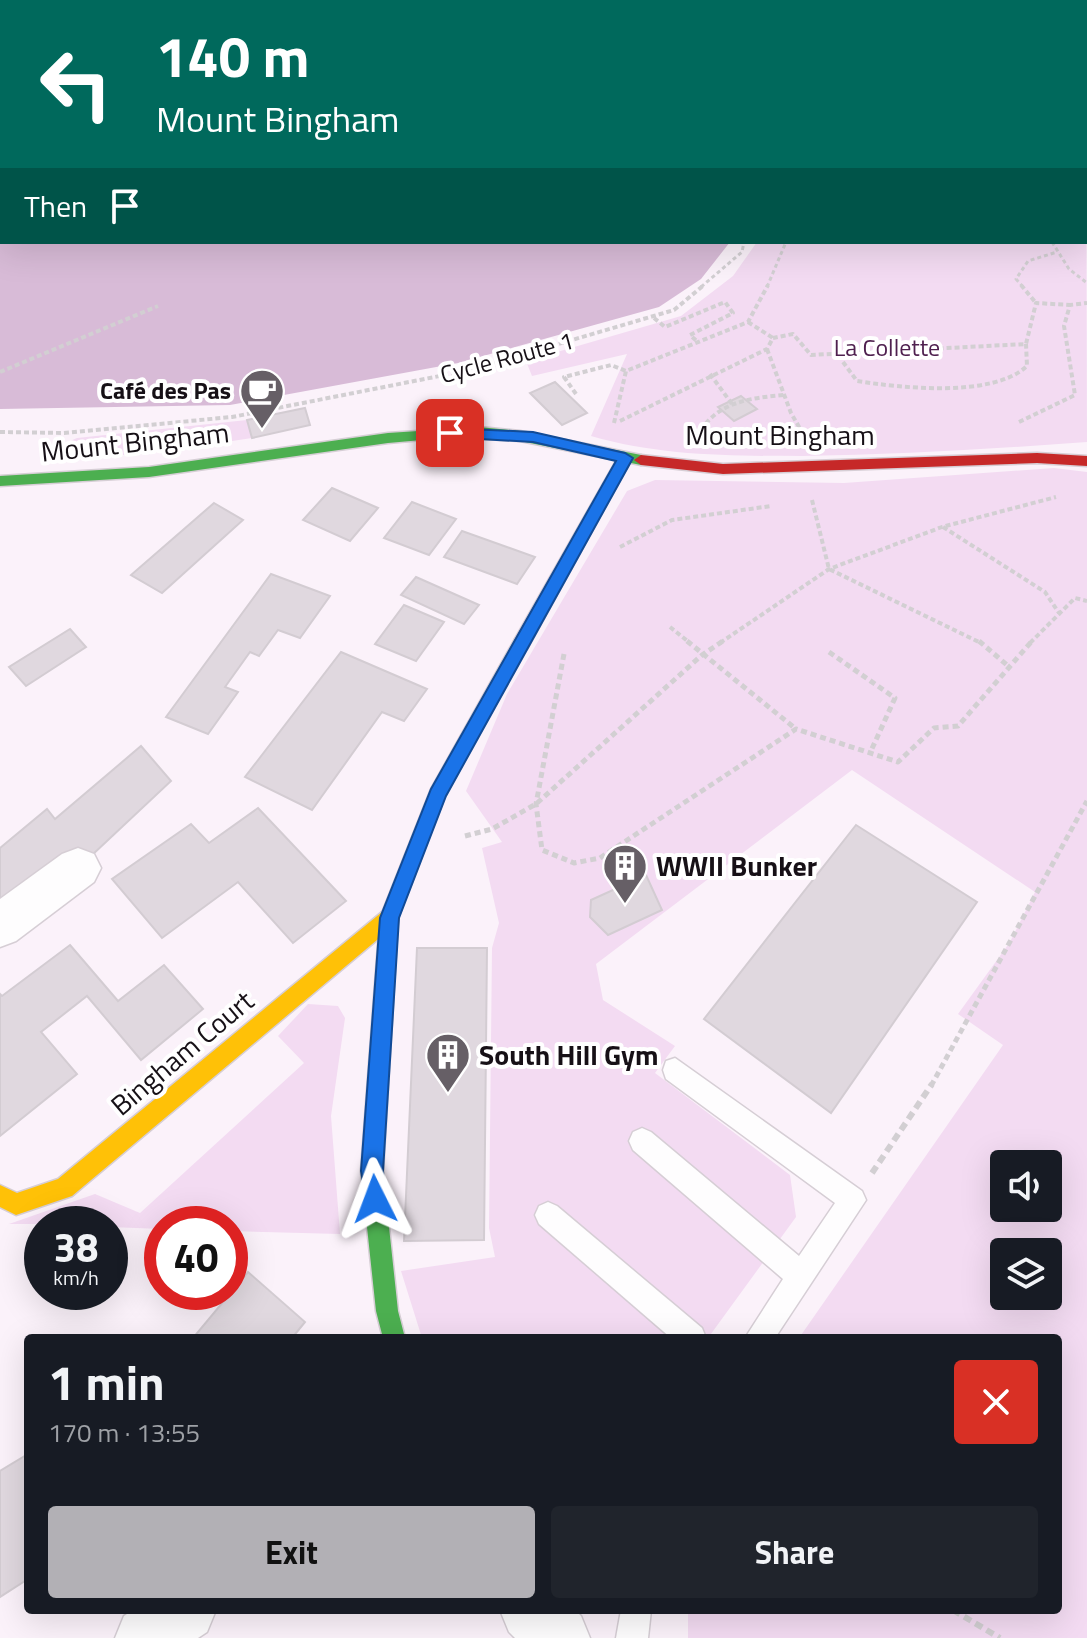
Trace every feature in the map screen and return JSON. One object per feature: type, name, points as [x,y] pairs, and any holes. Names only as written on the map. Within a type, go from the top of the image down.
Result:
[{"type":"street","name":"Mount Bingham","points":[[0,481],[60,481],[141,475],[420,434],[480,432],[533,437],[625,458],[723,469],[1000,459],[1087,461]]},
{"type":"street","points":[[393,1334],[387,1311],[372,1171],[389,918],[437,794],[625,458]]},
{"type":"street","points":[[0,926],[78,868]]},
{"type":"street","name":"Bingham Court","points":[[0,1196],[16,1204],[64,1188],[389,918]]},
{"type":"street","points":[[146,1638],[179,1614]]},
{"type":"street","points":[[535,1614],[559,1638]]},
{"type":"lane","points":[[675,1070],[853,1200],[762,1334]]},
{"type":"lane","points":[[642,1141],[801,1276]]},
{"type":"lane","points":[[548,1215],[687,1334]]},
{"type":"lane","points":[[632,1638],[635,1614]]},
{"type":"path","name":"Cycle Route 1","points":[[0,432],[64,433],[232,417],[470,370],[674,310],[742,252],[744,244]]},
{"type":"path","points":[[576,394],[564,377],[611,365],[626,371],[748,322],[760,308],[773,266],[785,244]]},
{"type":"path","points":[[1053,244],[1069,269],[1087,283]]},
{"type":"path","points":[[1057,252],[1028,261],[1016,279],[1036,303],[1087,303]]},
{"type":"path","points":[[654,318],[665,327],[725,302],[733,313],[690,335],[698,343]]},
{"type":"path","points":[[843,354],[843,362],[857,381],[892,388],[1014,377],[1027,366],[1026,344],[1036,303]]},
{"type":"path","points":[[1000,459],[991,434],[1075,395],[1064,326],[1070,305]]},
{"type":"path","points":[[0,372],[158,306]]},
{"type":"path","points":[[748,322],[773,338],[793,334],[811,355],[1026,344]]},
{"type":"path","points":[[621,430],[606,428],[710,374],[767,349],[773,338]]},
{"type":"path","points":[[767,349],[784,395],[807,442]]},
{"type":"path","points":[[614,424],[626,371]]},
{"type":"path","points":[[710,374],[732,404]]},
{"type":"path","points":[[696,441],[704,424],[732,404],[744,398],[784,395]]},
{"type":"path","points":[[418,849],[492,829],[536,804],[702,655],[829,569],[942,527],[1058,496]]},
{"type":"path","points":[[798,502],[814,500],[829,569]]},
{"type":"path","points":[[616,549],[672,520],[782,504]]},
{"type":"path","points":[[942,527],[1045,592],[1059,613]]},
{"type":"path","points":[[829,569],[979,641],[1007,665]]},
{"type":"path","points":[[670,627],[796,729],[898,762],[934,728],[958,726],[1007,665],[1059,613],[1075,598],[1087,601]]},
{"type":"path","points":[[541,606],[571,618],[536,804],[542,850],[574,863],[600,858],[796,729]]},
{"type":"path","points":[[829,652],[895,698],[870,753]]},
{"type":"path","points":[[853,1200],[941,1071],[1087,801]]},
{"type":"path","points":[[960,1614],[1000,1638]]},
{"type":"green space","name":"La Collette","points":[[756,244],[1086,244],[1087,442],[838,455],[749,456],[643,448],[591,436],[627,354],[532,376],[526,361],[681,316],[733,276]]},
{"type":"green space","points":[[247,420],[252,438],[71,461],[66,454],[68,442],[77,438]]},
{"type":"green space","points":[[1054,468],[1087,472],[1087,1638],[688,1638],[688,1614],[1062,1614],[1062,1334],[802,1334],[1003,1045],[958,1014],[1010,942],[1035,892],[852,770],[596,964],[603,1000],[675,1046],[655,1073],[790,1175],[796,1217],[711,1334],[421,1334],[401,1271],[495,1257],[489,1228],[492,948],[499,923],[482,848],[502,842],[466,791],[507,694],[627,491],[655,480],[844,483]]},
{"type":"green space","points":[[308,1004],[338,1006],[345,1018],[331,1116],[340,1234],[248,1231],[248,1206],[148,1206],[304,1063],[278,1036]]},
{"type":"green space","points":[[95,1194],[123,1206],[61,1206]]},
{"type":"green space","points":[[128,1208],[140,1213],[144,1209],[144,1228],[128,1228]]},
{"type":"shaded area","points":[[0,244],[728,244],[701,279],[659,307],[458,363],[230,405],[0,409]]},
{"type":"building","points":[[555,382],[587,413],[562,425],[530,393]]},
{"type":"building","points":[[741,396],[757,409],[734,421],[718,407]]},
{"type":"building","points":[[305,408],[310,425],[252,438],[247,420]]},
{"type":"building","points":[[332,488],[378,508],[350,541],[303,520]]},
{"type":"building","points":[[412,502],[456,519],[429,555],[384,538]]},
{"type":"building","points":[[214,503],[243,520],[162,593],[131,575]]},
{"type":"building","points":[[462,531],[535,557],[517,584],[444,557]]},
{"type":"building","points":[[271,574],[330,596],[300,638],[278,630],[259,656],[250,652],[225,687],[238,692],[208,734],[166,717]]},
{"type":"building","points":[[416,577],[479,605],[464,624],[401,595]]},
{"type":"building","points":[[404,605],[444,622],[416,661],[375,644]]},
{"type":"building","points":[[70,629],[86,647],[26,686],[9,667]]},
{"type":"building","points":[[341,652],[427,689],[404,721],[382,712],[312,810],[245,777]]},
{"type":"building","points":[[141,746],[171,781],[91,856],[77,848],[0,904],[0,848],[47,809],[55,819]]},
{"type":"building","points":[[258,808],[346,901],[293,943],[238,882],[162,938],[112,879],[191,824],[209,843]]},
{"type":"building","points":[[856,825],[977,902],[831,1113],[704,1019]]},
{"type":"building","name":"WWII Bunker","points":[[646,875],[662,910],[608,935],[590,917],[591,900]]},
{"type":"building","points":[[70,945],[118,1001],[164,965],[203,1009],[141,1060],[87,996],[41,1032],[77,1074],[0,1136],[0,994],[2,996]]},
{"type":"building","name":"South Hill Gym","points":[[417,948],[487,948],[484,1240],[404,1241]]},
{"type":"building","points":[[248,1272],[305,1322],[295,1334],[196,1334],[216,1310],[248,1310]]},
{"type":"building","points":[[24,1456],[24,1582],[0,1597],[0,1471]]},
{"type":"traffic: fast","points":[[0,481],[75,479],[149,472],[388,438],[456,432],[520,436],[641,460]]},
{"type":"traffic: fast","points":[[393,1334],[387,1311],[372,1171],[389,918],[437,794],[521,644]]},
{"type":"traffic: slow","points":[[0,1196],[16,1204],[64,1188],[389,918]]},
{"type":"traffic: jam","points":[[521,644],[625,458]]},
{"type":"traffic: jam","points":[[641,460],[723,469],[1037,458],[1087,461]]},
{"type":"place","name":"Café des Pas","points":[[262,430]]},
{"type":"place","name":"WWII Bunker","points":[[625,905]]},
{"type":"place","name":"South Hill Gym","points":[[448,1094]]},
{"type":"route","points":[[375,1199],[372,1171],[389,918],[437,794],[625,458],[533,437],[480,432],[450,433]]}]
